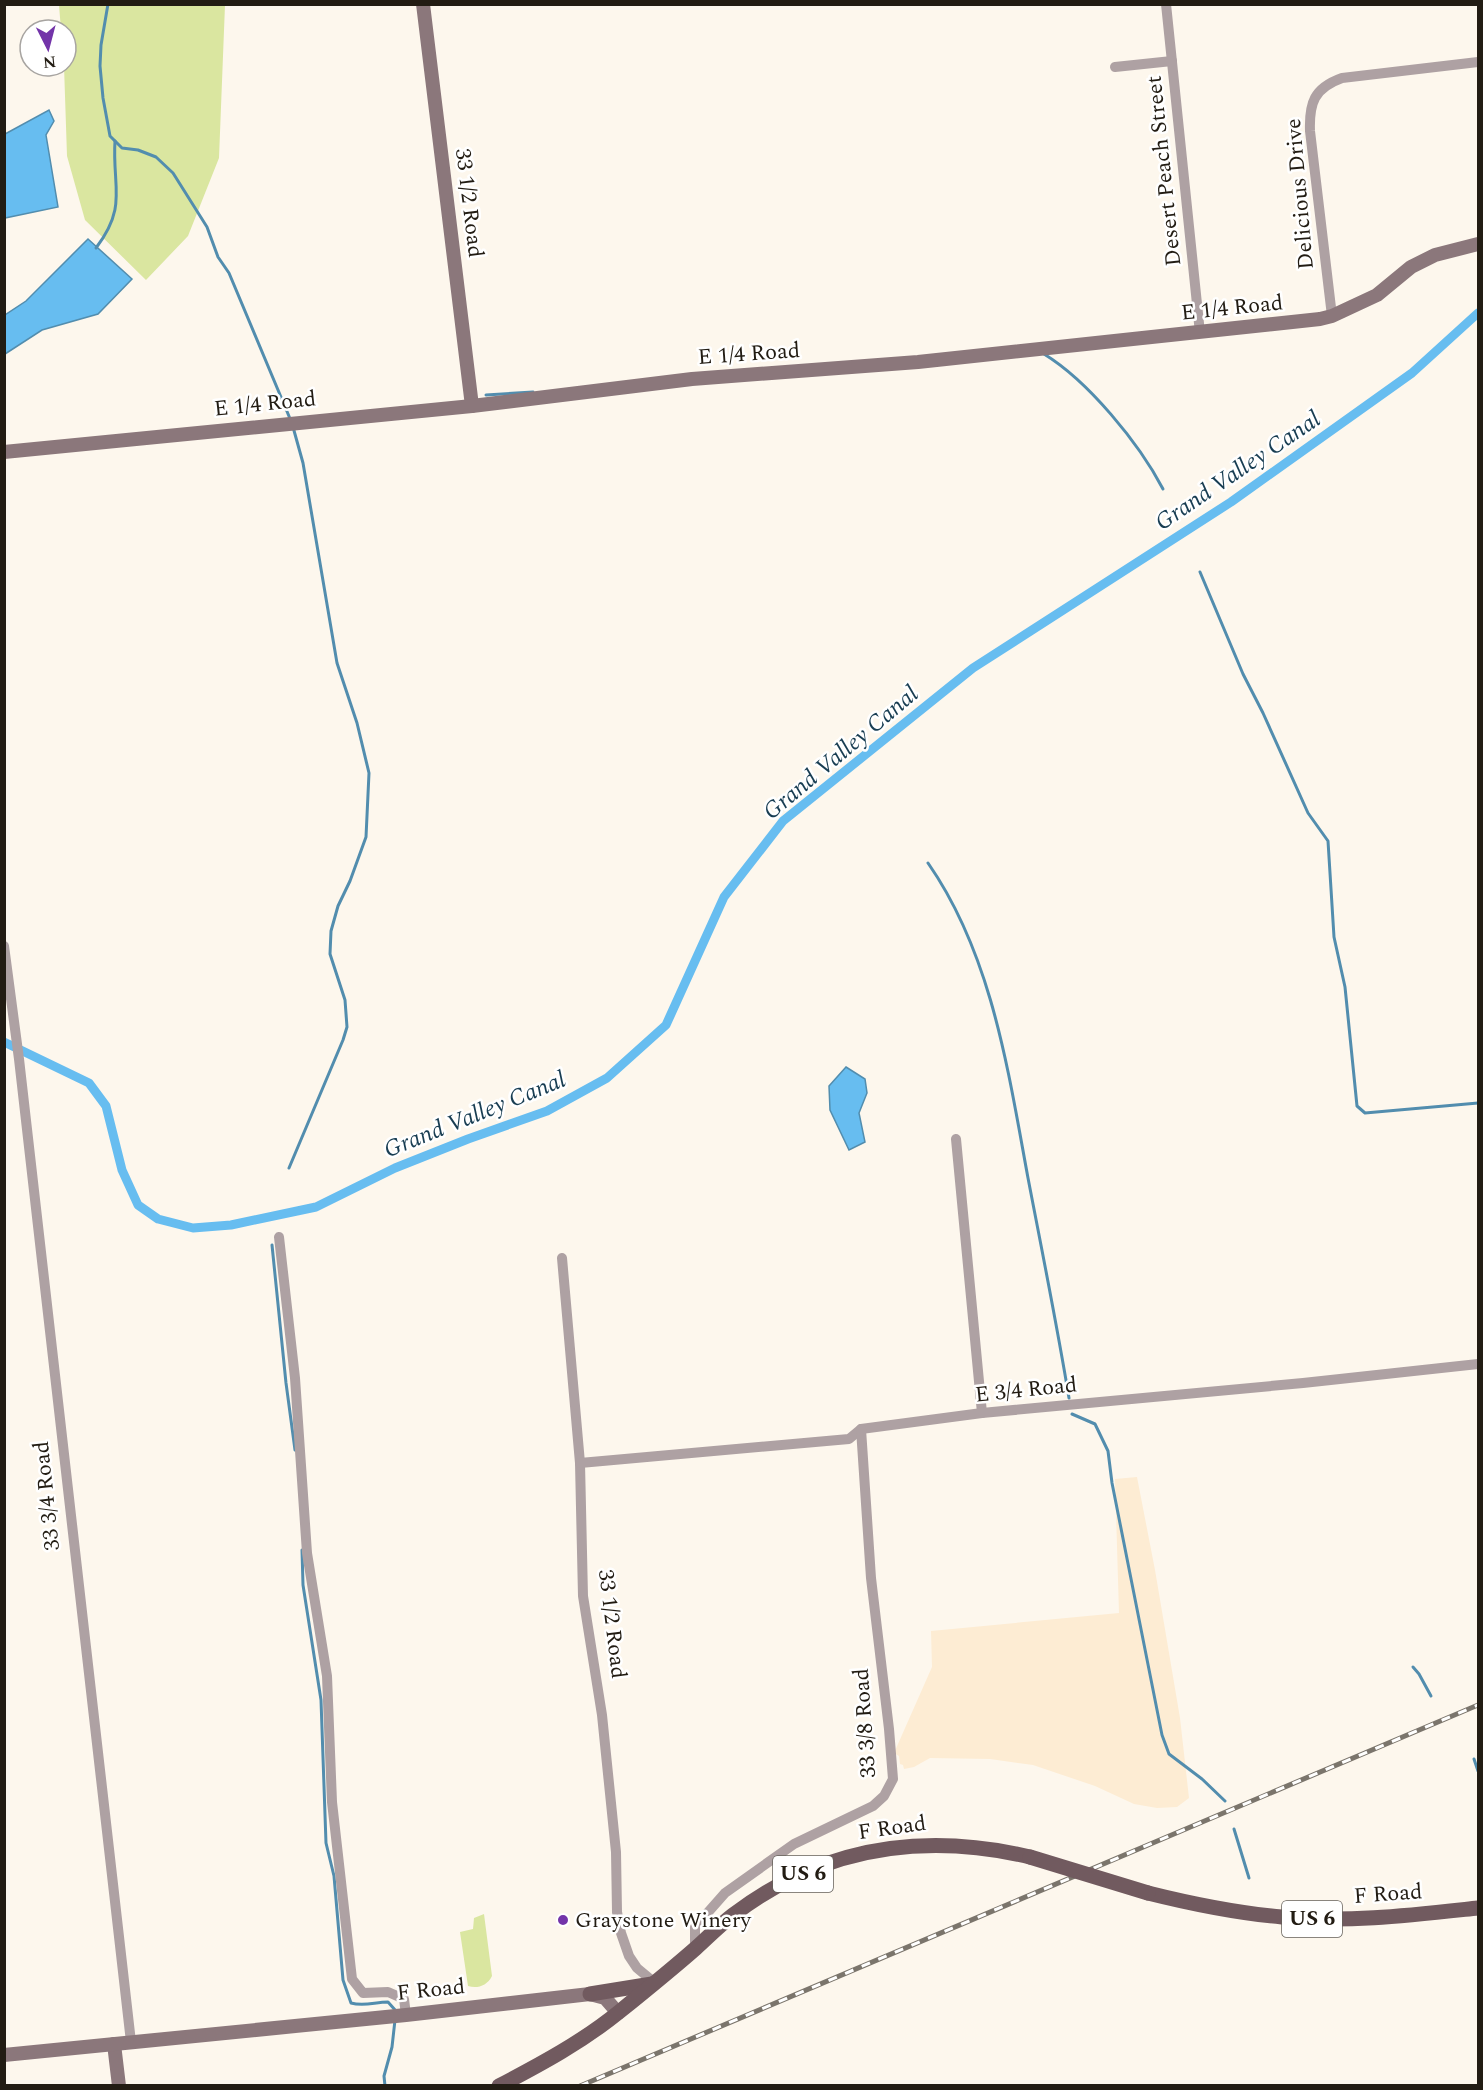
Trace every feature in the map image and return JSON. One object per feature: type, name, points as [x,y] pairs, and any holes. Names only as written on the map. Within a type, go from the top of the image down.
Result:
[{"type":"main road","name":"F Road","points":[[618,2013],[732,1915],[759,1897],[817,1868],[881,1849],[939,1844],[987,1848],[1030,1857],[1199,1906],[1283,1917],[1371,1918],[1479,1908]]},
{"type":"main road","points":[[590,1994],[655,1983]]},
{"type":"main road","name":"US 6","points":[[499,2085],[569,2047],[618,2013]]},
{"type":"street","name":"33 1/2 Road","points":[[423,4],[472,406]]},
{"type":"street","name":"Desert Peach Street","points":[[1166,4],[1200,333]]},
{"type":"street","points":[[1115,67],[1172,61]]},
{"type":"street","name":"Delicious Drive","points":[[1332,316],[1310,131],[1314,98],[1326,85],[1342,78],[1479,62]]},
{"type":"street","name":"E 1/4 Road","points":[[4,452],[472,406],[692,379],[918,362],[1320,319],[1332,316],[1377,295],[1412,267],[1435,255],[1479,244]]},
{"type":"street","name":"33 3/4 Road","points":[[4,946],[19,1059],[131,2042]]},
{"type":"street","points":[[956,1139],[982,1413]]},
{"type":"street","points":[[279,1237],[295,1378],[308,1553],[327,1676],[332,1802],[352,1980],[363,1993],[388,1992],[404,1999],[406,2015]]},
{"type":"street","name":"33 1/2 Road","points":[[562,1258],[580,1463],[584,1596],[602,1715],[616,1852],[617,1912],[629,1956],[637,1968],[655,1983]]},
{"type":"street","name":"E 3/4 Road","points":[[580,1463],[849,1439],[861,1429],[982,1413],[1315,1382],[1479,1364]]},
{"type":"street","name":"33 3/8 Road","points":[[695,1948],[695,1927],[725,1893],[794,1844],[873,1806],[884,1796],[893,1779],[871,1578],[861,1429]]},
{"type":"street","points":[[590,1994],[605,1998],[618,2013]]},
{"type":"street","name":"F Road","points":[[4,2055],[406,2015],[590,1994]]},
{"type":"street","points":[[114,2044],[118,2085]]},
{"type":"shaded area","points":[[1137,1477],[1180,1718],[1189,1798],[1177,1807],[1157,1808],[1134,1804],[1095,1786],[1033,1765],[990,1759],[930,1758],[914,1767],[904,1769],[900,1764],[899,1756],[894,1753],[932,1667],[931,1631],[1119,1613],[1115,1479]]},
{"type":"green space","points":[[59,5],[225,5],[219,158],[188,236],[146,280],[85,220],[67,156],[64,78],[78,78],[78,18],[60,18]]},
{"type":"green space","points":[[484,1914],[492,1976],[485,1984],[471,1987],[468,1986],[460,1932],[473,1929],[474,1918]]},
{"type":"water","points":[[49,110],[54,121],[46,135],[58,207],[5,218],[5,134]]},
{"type":"water","points":[[88,239],[132,279],[98,314],[42,330],[5,354],[5,315],[26,301]]},
{"type":"water","points":[[846,1067],[865,1079],[867,1093],[859,1113],[865,1142],[849,1150],[830,1110],[829,1086]]},
{"type":"waterway","points":[[108,4],[100,66],[110,136],[122,148],[138,150],[156,157],[173,173],[207,227],[218,257],[229,273],[291,421]]},
{"type":"waterway","points":[[96,248],[106,233],[115,208],[115,141]]},
{"type":"waterway","name":"Grand Valley Canal","points":[[4,1042],[89,1083],[106,1106],[122,1170],[138,1205],[158,1219],[193,1228],[231,1225],[316,1207],[395,1168],[547,1111],[607,1078],[666,1025],[724,897],[783,821],[973,668],[1231,502],[1412,373],[1478,313]]},
{"type":"waterway","points":[[1044,354],[1078,380],[1111,414],[1140,452],[1163,489]]},
{"type":"waterway","points":[[486,395],[533,392]]},
{"type":"waterway","points":[[289,1168],[347,1027],[345,1000],[330,954],[331,931],[338,906],[366,837],[369,773],[357,723],[337,663],[303,463],[293,427]]},
{"type":"waterway","points":[[1200,572],[1243,674],[1308,813],[1328,841],[1334,937],[1345,987],[1357,1106],[1365,1113],[1478,1103]]},
{"type":"waterway","points":[[928,863],[950,899],[968,936],[994,1014],[1013,1096],[1069,1398]]},
{"type":"waterway","points":[[272,1245],[295,1450]]},
{"type":"waterway","points":[[1072,1414],[1095,1424],[1108,1451],[1112,1483],[1162,1735],[1169,1754],[1202,1779],[1225,1801]]},
{"type":"waterway","points":[[302,1550],[303,1585],[321,1700],[326,1843],[334,1876],[343,1980],[351,2003],[388,2002],[396,2011],[395,2013]]},
{"type":"waterway","points":[[1413,1667],[1431,1696]]},
{"type":"waterway","points":[[1474,1759],[1478,1771]]},
{"type":"waterway","points":[[1234,1829],[1249,1878]]},
{"type":"waterway","points":[[385,2086],[384,2076],[392,2047],[395,2020]]},
{"type":"railway","points":[[580,2086],[1478,1705]]},
{"type":"place","name":"Graystone Winery","points":[[563,1920]]}]
